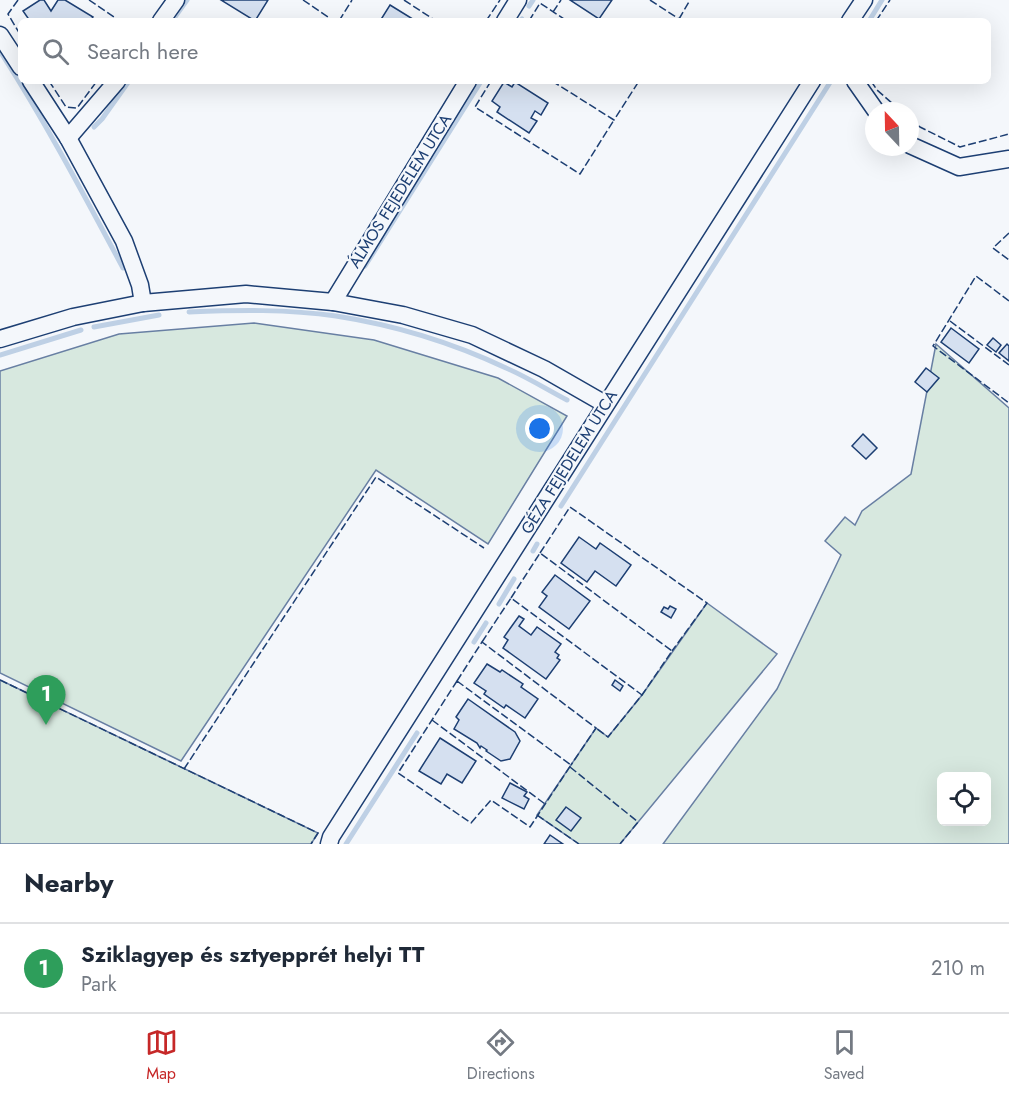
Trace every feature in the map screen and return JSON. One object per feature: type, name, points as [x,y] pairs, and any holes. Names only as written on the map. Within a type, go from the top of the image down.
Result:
[{"type":"street","points":[[164,18],[176,0]]},
{"type":"street","points":[[507,18],[518,0]]},
{"type":"street","points":[[852,18],[864,0]]},
{"type":"street","points":[[0,35],[18,62]]},
{"type":"street","points":[[33,84],[68,138],[124,241],[140,285],[143,303]]},
{"type":"street","points":[[68,138],[114,84]]},
{"type":"street","name":"ÁLMOS FEJEDELEM UTCA","points":[[333,302],[466,84]]},
{"type":"street","name":"GÉZA FEJEDELEM UTCA","points":[[329,844],[605,404],[810,84]]},
{"type":"street","points":[[857,84],[870,102]]},
{"type":"street","points":[[919,149],[959,167],[1009,159]]},
{"type":"street","points":[[0,339],[73,317],[143,303],[246,294],[333,302],[403,315],[472,335],[544,369],[605,404]]},
{"type":"shaded area","points":[[254,323],[374,340],[498,378],[567,416],[488,544],[376,470],[181,761],[0,673],[0,371],[119,334]]},
{"type":"shaded area","points":[[936,344],[1009,408],[1009,844],[663,844],[777,689],[841,555],[825,541],[845,517],[855,525],[862,511],[911,474]]},
{"type":"shaded area","points":[[707,603],[777,654],[620,844],[579,844],[537,815],[596,728],[608,737],[642,695]]},
{"type":"shaded area","points":[[0,680],[318,833],[311,844],[0,844]]},
{"type":"building","points":[[40,0],[44,0],[51,11],[58,0],[65,0],[93,17],[28,18],[23,11]]},
{"type":"building","points":[[221,0],[268,0],[257,18],[250,18]]},
{"type":"building","points":[[570,0],[612,0],[597,18]]},
{"type":"building","points":[[390,5],[411,18],[382,18]]},
{"type":"building","points":[[503,84],[512,87],[514,84],[518,84],[548,103],[541,115],[535,111],[531,118],[537,121],[529,133],[497,112],[500,107],[492,101]]},
{"type":"building","points":[[951,328],[979,349],[969,363],[941,342]]},
{"type":"building","points":[[993,338],[1001,345],[996,352],[987,345]]},
{"type":"building","points":[[1007,344],[1009,346],[1009,361],[999,353]]},
{"type":"building","points":[[926,368],[939,378],[927,392],[915,382]]},
{"type":"building","points":[[863,434],[877,448],[866,459],[852,446]]},
{"type":"building","points":[[579,537],[596,549],[600,543],[631,565],[616,586],[595,571],[587,582],[561,563]]},
{"type":"building","points":[[555,575],[590,601],[569,629],[539,607],[547,596],[542,592]]},
{"type":"building","points":[[670,606],[676,609],[671,618],[661,612],[664,607],[668,609]]},
{"type":"building","points":[[519,616],[524,619],[519,626],[531,635],[537,627],[561,644],[555,652],[559,655],[557,658],[560,660],[546,679],[503,648],[508,640],[504,637]]},
{"type":"building","points":[[487,664],[500,672],[502,670],[523,684],[521,687],[538,699],[525,718],[506,705],[504,708],[484,694],[486,691],[474,683]]},
{"type":"building","points":[[615,680],[623,686],[620,691],[612,685]]},
{"type":"building","points":[[468,699],[515,732],[520,741],[510,759],[501,761],[454,729],[459,720],[456,717]]},
{"type":"building","points":[[440,738],[476,761],[462,783],[447,774],[441,784],[419,771]]},
{"type":"building","points":[[510,783],[527,792],[524,796],[529,799],[524,809],[502,798]]},
{"type":"building","points":[[566,807],[581,818],[571,831],[556,820]]},
{"type":"building","points":[[550,835],[563,844],[544,844]]},
{"type":"waterway","points":[[174,18],[187,0]]},
{"type":"waterway","points":[[529,6],[533,0]]},
{"type":"waterway","points":[[871,18],[882,0]]},
{"type":"waterway","points":[[0,51],[18,79]]},
{"type":"waterway","points":[[21,84],[123,268]]},
{"type":"waterway","points":[[94,127],[127,84]]},
{"type":"waterway","points":[[365,266],[479,84]]},
{"type":"waterway","points":[[561,506],[829,84]]},
{"type":"waterway","points":[[189,312],[299,312],[380,324],[423,336],[486,359],[567,400]]},
{"type":"waterway","points":[[94,327],[159,315]]},
{"type":"waterway","points":[[0,355],[81,330]]},
{"type":"waterway","points":[[533,551],[537,544]]},
{"type":"waterway","points":[[499,604],[514,579]]},
{"type":"waterway","points":[[474,642],[486,623]]},
{"type":"waterway","points":[[346,844],[417,733]]},
{"type":"fence","points":[[18,0],[8,14],[18,31]]},
{"type":"fence","points":[[89,0],[116,18]]},
{"type":"fence","points":[[303,0],[330,18]]},
{"type":"fence","points":[[341,18],[352,0]]},
{"type":"fence","points":[[404,0],[431,18]]},
{"type":"fence","points":[[488,18],[500,0]]},
{"type":"fence","points":[[553,12],[561,0]]},
{"type":"fence","points":[[650,0],[677,18]]},
{"type":"fence","points":[[680,18],[690,0]]},
{"type":"fence","points":[[878,18],[890,0]]},
{"type":"fence","points":[[531,18],[540,3],[562,18]]},
{"type":"fence","points":[[51,84],[66,107],[77,108],[95,84]]},
{"type":"fence","points":[[489,84],[475,107],[580,174],[614,120]]},
{"type":"fence","points":[[557,84],[614,120],[637,84]]},
{"type":"fence","points":[[873,84],[891,102]]},
{"type":"fence","points":[[919,126],[960,147],[1009,134]]},
{"type":"fence","points":[[1009,233],[993,248],[1009,260]]},
{"type":"fence","points":[[1009,301],[976,276],[933,346],[1009,403]]},
{"type":"fence","points":[[950,321],[1009,365]]},
{"type":"fence","points":[[184,769],[376,477],[484,548]]},
{"type":"fence","points":[[540,553],[570,507],[707,603],[672,651]]},
{"type":"fence","points":[[511,598],[540,553],[672,651],[642,695]]},
{"type":"fence","points":[[482,642],[511,598],[642,695],[608,737],[596,728]]},
{"type":"fence","points":[[457,681],[482,642],[596,728],[571,765]]},
{"type":"fence","points":[[0,680],[318,833],[311,844]]},
{"type":"fence","points":[[457,681],[571,765],[530,827],[491,800],[471,823],[398,773],[457,681]]},
{"type":"fence","points":[[432,720],[545,804]]},
{"type":"fence","points":[[570,767],[638,822],[620,844]]},
{"type":"fence","points":[[537,815],[579,844]]},
{"type":"place","name":"Sziklagyep és sztyepprét helyi TT","points":[[46,725]]}]
